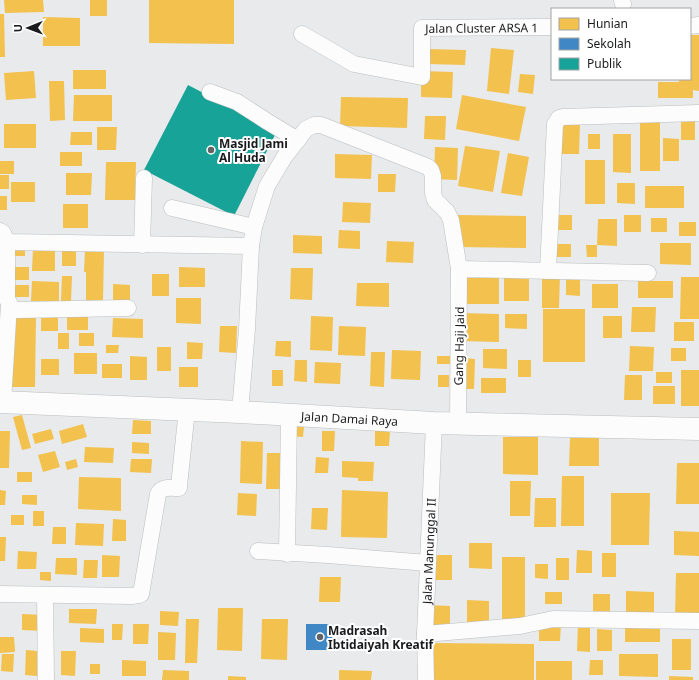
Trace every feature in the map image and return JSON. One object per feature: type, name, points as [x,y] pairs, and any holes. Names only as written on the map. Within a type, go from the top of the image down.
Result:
[{"type":"street","name":"Jalan Cluster ARSA 1","points":[[302,34],[354,64],[422,78],[422,28],[551,27]]},
{"type":"street","points":[[210,92],[237,102],[298,140]]},
{"type":"street","points":[[548,271],[555,124],[559,118],[699,113]]},
{"type":"street","name":"Gang Haji Jaid","points":[[240,412],[247,329],[251,246],[254,227],[267,186],[288,151],[306,129],[314,125],[321,125],[428,167],[431,170],[435,200],[447,212],[451,220],[459,269],[458,423]]},
{"type":"street","points":[[142,245],[144,178]]},
{"type":"street","points":[[172,208],[254,227]]},
{"type":"street","points":[[128,308],[17,310],[12,308],[7,299],[4,236],[142,245],[251,246]]},
{"type":"street","points":[[459,269],[648,273]]},
{"type":"street","points":[[2,403],[9,304]]},
{"type":"street","name":"Jalan Damai Raya","points":[[2,403],[187,409],[434,423],[699,429]]},
{"type":"street","points":[[0,594],[45,596],[132,596],[141,594],[158,494],[163,488],[179,488],[187,409]]},
{"type":"street","points":[[287,554],[289,415]]},
{"type":"street","name":"Jalan Manunggal II","points":[[426,680],[425,634],[434,423]]},
{"type":"street","points":[[258,551],[428,563]]},
{"type":"street","points":[[45,596],[46,680]]},
{"type":"street","points":[[425,634],[520,626],[553,619],[699,621]]},
{"type":"building: Hunian","points":[[4,0],[43,0],[44,12],[5,13]]},
{"type":"building: Hunian","points":[[90,0],[107,0],[107,16],[90,16]]},
{"type":"building: Hunian","points":[[149,0],[234,0],[234,44],[149,43]]},
{"type":"building: Hunian","points":[[0,14],[4,14],[5,57],[0,57]]},
{"type":"building: Hunian","points":[[43,17],[80,18],[80,46],[43,46]]},
{"type":"building: Hunian","points":[[691,35],[699,35],[699,91],[693,90],[693,98],[658,98],[658,82],[679,82],[679,80],[691,80]]},
{"type":"building: Hunian","points":[[491,48],[514,50],[509,94],[487,91]]},
{"type":"building: Hunian","points":[[428,49],[466,50],[465,65],[428,64]]},
{"type":"building: Hunian","points":[[73,70],[106,70],[106,89],[73,89]]},
{"type":"building: Hunian","points":[[34,71],[36,98],[6,100],[4,73]]},
{"type":"building: Hunian","points":[[421,71],[453,72],[452,98],[421,97]]},
{"type":"building: Hunian","points":[[520,74],[535,75],[533,94],[518,92]]},
{"type":"building: Hunian","points":[[49,81],[64,81],[65,120],[50,121]]},
{"type":"building: Hunian","points":[[74,95],[112,95],[112,121],[73,121]]},
{"type":"building: Hunian","points":[[462,95],[526,107],[519,141],[456,129]]},
{"type":"building: Hunian","points":[[341,97],[408,98],[407,128],[340,126]]},
{"type":"building: Hunian","points":[[425,116],[446,116],[445,140],[424,139]]},
{"type":"building: Hunian","points":[[640,119],[660,119],[660,171],[640,171]]},
{"type":"building: Hunian","points":[[681,121],[695,121],[695,140],[681,140]]},
{"type":"building: Hunian","points":[[559,123],[580,123],[579,154],[559,154]]},
{"type":"building: Hunian","points":[[4,124],[36,124],[36,148],[4,148]]},
{"type":"building: Hunian","points":[[97,127],[117,127],[116,150],[97,150]]},
{"type":"building: Hunian","points":[[71,132],[92,132],[92,145],[70,145]]},
{"type":"building: Hunian","points":[[588,134],[600,134],[600,149],[588,149]]},
{"type":"building: Hunian","points":[[613,134],[631,134],[631,173],[613,172]]},
{"type":"building: Hunian","points":[[663,138],[679,139],[679,161],[663,161]]},
{"type":"building: Hunian","points":[[465,146],[500,151],[493,192],[458,186]]},
{"type":"building: Hunian","points":[[435,147],[458,148],[457,180],[434,179]]},
{"type":"building: Hunian","points":[[60,152],[82,152],[82,166],[60,166]]},
{"type":"building: Hunian","points":[[508,153],[529,157],[522,196],[501,193]]},
{"type":"building: Hunian","points":[[335,154],[372,155],[371,179],[335,178]]},
{"type":"building: Hunian","points":[[585,160],[605,160],[605,204],[585,204]]},
{"type":"building: Hunian","points":[[0,161],[14,161],[14,174],[0,174]]},
{"type":"building: Hunian","points":[[106,162],[136,162],[135,200],[105,200]]},
{"type":"building: Hunian","points":[[66,173],[92,173],[91,195],[66,195]]},
{"type":"building: Hunian","points":[[378,174],[396,174],[395,192],[378,192]]},
{"type":"building: Hunian","points":[[0,175],[9,175],[9,189],[0,189]]},
{"type":"building: Hunian","points":[[11,182],[35,182],[35,202],[11,202]]},
{"type":"building: Hunian","points":[[617,183],[635,183],[635,204],[617,203]]},
{"type":"building: Hunian","points":[[645,186],[684,186],[684,208],[645,208]]},
{"type":"building: Hunian","points":[[0,196],[7,196],[7,210],[0,210]]},
{"type":"building: Hunian","points":[[343,202],[371,203],[370,223],[342,222]]},
{"type":"building: Hunian","points":[[63,204],[88,204],[88,228],[63,228]]},
{"type":"building: Hunian","points":[[457,215],[526,216],[526,248],[457,247]]},
{"type":"building: Hunian","points":[[552,215],[572,215],[572,230],[552,230]]},
{"type":"building: Hunian","points":[[624,215],[641,215],[641,232],[624,232]]},
{"type":"building: Hunian","points":[[651,218],[667,218],[667,232],[651,232]]},
{"type":"building: Hunian","points":[[598,219],[617,219],[617,246],[597,245]]},
{"type":"building: Hunian","points":[[679,222],[696,222],[696,236],[679,236]]},
{"type":"building: Hunian","points":[[339,230],[360,231],[360,249],[338,248]]},
{"type":"building: Hunian","points":[[293,235],[322,236],[322,254],[293,253]]},
{"type":"building: Hunian","points":[[387,241],[414,242],[413,263],[386,262]]},
{"type":"building: Hunian","points":[[660,243],[691,243],[691,265],[660,264]]},
{"type":"building: Hunian","points":[[551,244],[571,244],[571,257],[551,257]]},
{"type":"building: Hunian","points":[[586,245],[597,245],[597,257],[587,257]]},
{"type":"building: Hunian","points":[[15,246],[25,246],[25,256],[15,256]]},
{"type":"building: Hunian","points":[[55,248],[55,271],[32,271],[33,249]]},
{"type":"building: Hunian","points":[[62,248],[76,248],[76,266],[62,266]]},
{"type":"building: Hunian","points":[[85,250],[104,250],[103,301],[86,301],[86,272],[84,272]]},
{"type":"building: Hunian","points":[[11,267],[29,267],[29,280],[11,280]]},
{"type":"building: Hunian","points":[[179,267],[205,268],[205,287],[179,287]]},
{"type":"building: Hunian","points":[[291,268],[313,268],[312,300],[290,299]]},
{"type":"building: Hunian","points":[[152,274],[169,274],[169,296],[152,296]]},
{"type":"building: Hunian","points":[[542,274],[560,274],[559,308],[542,308]]},
{"type":"building: Hunian","points":[[62,276],[72,276],[71,301],[61,301]]},
{"type":"building: Hunian","points":[[504,276],[529,277],[529,301],[504,301]]},
{"type":"building: Hunian","points":[[566,277],[580,277],[580,296],[566,295]]},
{"type":"building: Hunian","points":[[681,277],[699,277],[699,319],[680,319]]},
{"type":"building: Hunian","points":[[463,278],[499,278],[499,304],[463,304]]},
{"type":"building: Hunian","points":[[32,281],[59,282],[59,302],[31,301]]},
{"type":"building: Hunian","points":[[638,281],[673,281],[673,298],[638,298]]},
{"type":"building: Hunian","points":[[357,283],[389,283],[389,307],[356,306]]},
{"type":"building: Hunian","points":[[113,284],[130,285],[130,306],[113,305]]},
{"type":"building: Hunian","points":[[592,284],[618,284],[618,308],[592,308]]},
{"type":"building: Hunian","points":[[11,285],[29,285],[29,297],[11,297]]},
{"type":"building: Hunian","points":[[176,298],[201,298],[201,324],[176,323]]},
{"type":"building: Hunian","points":[[632,307],[656,307],[655,332],[631,332]]},
{"type":"building: Hunian","points":[[543,309],[585,309],[585,362],[543,362]]},
{"type":"building: Hunian","points":[[67,310],[88,311],[88,330],[67,330]]},
{"type":"building: Hunian","points":[[41,313],[58,313],[58,331],[41,331]]},
{"type":"building: Hunian","points":[[461,313],[499,314],[499,342],[461,341]]},
{"type":"building: Hunian","points":[[505,314],[527,314],[527,329],[505,328]]},
{"type":"building: Hunian","points":[[10,315],[36,315],[35,387],[9,387]]},
{"type":"building: Hunian","points":[[311,316],[333,317],[332,351],[310,350]]},
{"type":"building: Hunian","points":[[603,316],[622,316],[622,338],[603,338]]},
{"type":"building: Hunian","points":[[113,318],[143,319],[143,338],[112,337]]},
{"type":"building: Hunian","points":[[674,322],[694,322],[694,341],[674,341]]},
{"type":"building: Hunian","points":[[220,326],[237,326],[236,353],[219,352]]},
{"type":"building: Hunian","points":[[339,326],[366,327],[365,356],[338,355]]},
{"type":"building: Hunian","points":[[58,333],[69,333],[69,349],[58,349]]},
{"type":"building: Hunian","points":[[79,333],[94,333],[94,346],[79,346]]},
{"type":"building: Hunian","points":[[276,341],[291,341],[291,357],[275,356]]},
{"type":"building: Hunian","points":[[187,342],[203,343],[202,359],[187,359]]},
{"type":"building: Hunian","points":[[106,345],[119,345],[118,353],[106,353]]},
{"type":"building: Hunian","points":[[630,346],[654,347],[653,371],[629,371]]},
{"type":"building: Hunian","points":[[157,347],[171,347],[171,371],[157,371]]},
{"type":"building: Hunian","points":[[671,348],[686,348],[686,361],[671,361]]},
{"type":"building: Hunian","points":[[483,349],[507,349],[507,369],[483,368]]},
{"type":"building: Hunian","points":[[392,350],[421,351],[420,380],[391,379]]},
{"type":"building: Hunian","points":[[371,352],[385,352],[384,387],[370,386]]},
{"type":"building: Hunian","points":[[74,353],[97,353],[97,374],[74,374]]},
{"type":"building: Hunian","points":[[130,356],[147,357],[147,380],[130,380]]},
{"type":"building: Hunian","points":[[437,356],[455,356],[455,364],[437,364]]},
{"type":"building: Hunian","points":[[464,358],[475,359],[474,389],[463,389]]},
{"type":"building: Hunian","points":[[41,359],[59,359],[59,375],[41,375]]},
{"type":"building: Hunian","points":[[295,360],[307,360],[307,382],[294,381]]},
{"type":"building: Hunian","points":[[518,360],[531,360],[531,377],[518,377]]},
{"type":"building: Hunian","points":[[315,362],[341,363],[340,384],[314,383]]},
{"type":"building: Hunian","points":[[102,364],[122,364],[122,378],[102,378]]},
{"type":"building: Hunian","points":[[179,367],[198,367],[198,387],[179,387]]},
{"type":"building: Hunian","points":[[272,370],[283,370],[283,386],[272,386]]},
{"type":"building: Hunian","points":[[681,370],[699,370],[699,406],[681,406]]},
{"type":"building: Hunian","points":[[656,372],[672,372],[672,383],[656,383]]},
{"type":"building: Hunian","points":[[438,375],[449,375],[449,387],[438,387]]},
{"type":"building: Hunian","points":[[625,375],[642,375],[642,400],[624,400]]},
{"type":"building: Hunian","points":[[481,378],[506,378],[506,393],[481,393]]},
{"type":"building: Hunian","points":[[653,386],[675,386],[675,404],[653,404]]},
{"type":"building: Hunian","points":[[22,415],[31,448],[22,450],[13,417]]},
{"type":"building: Hunian","points":[[133,420],[151,421],[151,434],[132,434]]},
{"type":"building: Hunian","points":[[83,424],[87,437],[62,444],[59,431]]},
{"type":"building: Hunian","points":[[290,426],[304,427],[303,437],[289,436]]},
{"type":"building: Hunian","points":[[51,429],[54,439],[35,444],[32,434]]},
{"type":"building: Hunian","points":[[375,430],[390,430],[389,446],[375,446]]},
{"type":"building: Hunian","points":[[0,431],[10,431],[9,468],[0,468]]},
{"type":"building: Hunian","points":[[322,431],[335,431],[334,451],[322,451]]},
{"type":"building: Hunian","points":[[503,437],[538,437],[538,475],[503,474]]},
{"type":"building: Hunian","points":[[570,438],[599,438],[599,466],[569,466]]},
{"type":"building: Hunian","points":[[241,441],[263,442],[262,484],[240,483]]},
{"type":"building: Hunian","points":[[132,442],[149,443],[149,454],[132,453]]},
{"type":"building: Hunian","points":[[85,447],[114,448],[113,463],[84,462]]},
{"type":"building: Hunian","points":[[55,451],[60,467],[43,472],[38,455]]},
{"type":"building: Hunian","points":[[267,453],[282,453],[281,489],[266,489]]},
{"type":"building: Hunian","points":[[316,457],[329,458],[328,473],[315,473]]},
{"type":"building: Hunian","points":[[76,459],[78,467],[67,470],[65,462]]},
{"type":"building: Hunian","points":[[131,459],[152,459],[151,473],[130,472]]},
{"type":"building: Hunian","points":[[342,461],[374,462],[373,481],[358,481],[358,478],[342,477]]},
{"type":"building: Hunian","points":[[677,463],[699,463],[699,504],[676,504]]},
{"type":"building: Hunian","points":[[17,472],[32,472],[32,482],[17,482]]},
{"type":"building: Hunian","points":[[562,476],[584,476],[584,526],[561,526]]},
{"type":"building: Hunian","points":[[79,477],[121,478],[121,511],[78,509]]},
{"type":"building: Hunian","points":[[510,481],[531,481],[530,516],[510,516]]},
{"type":"building: Hunian","points":[[0,490],[6,491],[5,505],[0,505]]},
{"type":"building: Hunian","points":[[342,490],[388,492],[387,538],[341,537]]},
{"type":"building: Hunian","points":[[238,493],[257,494],[256,516],[237,515]]},
{"type":"building: Hunian","points":[[611,493],[650,493],[649,545],[611,545]]},
{"type":"building: Hunian","points":[[22,495],[37,495],[37,505],[22,504]]},
{"type":"building: Hunian","points":[[535,498],[556,498],[556,527],[534,527]]},
{"type":"building: Hunian","points":[[312,508],[328,508],[327,530],[311,529]]},
{"type":"building: Hunian","points":[[33,511],[44,511],[44,526],[33,526]]},
{"type":"building: Hunian","points":[[11,515],[24,515],[24,525],[11,525]]},
{"type":"building: Hunian","points":[[113,519],[126,520],[126,541],[112,541]]},
{"type":"building: Hunian","points":[[76,523],[104,524],[103,546],[75,545]]},
{"type":"building: Hunian","points":[[53,527],[66,527],[66,544],[52,544]]},
{"type":"building: Hunian","points":[[674,531],[699,532],[699,556],[674,555]]},
{"type":"building: Hunian","points":[[0,537],[6,537],[5,561],[0,561]]},
{"type":"building: Hunian","points":[[469,543],[492,543],[492,569],[469,568]]},
{"type":"building: Hunian","points":[[577,550],[592,551],[592,573],[576,573]]},
{"type":"building: Hunian","points":[[18,551],[37,552],[36,569],[17,569]]},
{"type":"building: Hunian","points":[[602,553],[616,553],[616,577],[602,577]]},
{"type":"building: Hunian","points":[[102,555],[120,556],[119,577],[102,577]]},
{"type":"building: Hunian","points":[[430,555],[452,555],[452,580],[430,580]]},
{"type":"building: Hunian","points":[[502,557],[525,557],[525,619],[502,619]]},
{"type":"building: Hunian","points":[[56,558],[77,558],[77,575],[55,574]]},
{"type":"building: Hunian","points":[[556,558],[569,558],[569,580],[556,580]]},
{"type":"building: Hunian","points":[[84,560],[98,560],[97,578],[83,578]]},
{"type":"building: Hunian","points":[[535,564],[548,564],[548,579],[535,578]]},
{"type":"building: Hunian","points":[[40,572],[51,572],[51,581],[40,580]]},
{"type":"building: Hunian","points":[[676,573],[699,573],[699,617],[675,617]]},
{"type":"building: Hunian","points":[[320,577],[341,577],[340,602],[319,602]]},
{"type":"building: Hunian","points":[[626,591],[654,592],[654,613],[626,612]]},
{"type":"building: Hunian","points":[[545,592],[562,592],[562,604],[545,604]]},
{"type":"building: Hunian","points":[[593,594],[610,594],[610,612],[593,612]]},
{"type":"building: Hunian","points":[[467,600],[489,601],[489,625],[467,625]]},
{"type":"building: Hunian","points":[[428,605],[450,606],[450,627],[428,627]]},
{"type":"building: Hunian","points":[[218,608],[243,608],[242,651],[217,650]]},
{"type":"building: Hunian","points":[[69,609],[97,609],[96,624],[69,623]]},
{"type":"building: Hunian","points":[[160,611],[179,612],[178,626],[160,625]]},
{"type":"building: Hunian","points":[[22,614],[43,615],[43,631],[22,630]]},
{"type":"building: Hunian","points":[[186,619],[199,619],[197,663],[185,663]]},
{"type":"building: Hunian","points":[[262,619],[288,619],[287,660],[261,659]]},
{"type":"building: Hunian","points":[[625,622],[660,623],[660,642],[625,642]]},
{"type":"building: Hunian","points":[[539,623],[561,623],[560,641],[539,641]]},
{"type":"building: Hunian","points":[[578,623],[590,623],[590,652],[577,651]]},
{"type":"building: Hunian","points":[[112,624],[123,624],[122,640],[112,640]]},
{"type":"building: Hunian","points":[[133,624],[149,624],[148,644],[133,644]]},
{"type":"building: Hunian","points":[[80,628],[104,629],[104,643],[80,642]]},
{"type":"building: Hunian","points":[[597,629],[612,630],[612,651],[597,651]]},
{"type":"building: Hunian","points":[[158,632],[176,633],[175,660],[158,660]]},
{"type":"building: Hunian","points":[[0,637],[14,637],[15,652],[0,653]]},
{"type":"building: Hunian","points":[[672,639],[691,639],[691,670],[672,670]]},
{"type":"building: Hunian","points":[[432,643],[534,644],[534,680],[431,680]]},
{"type":"building: Hunian","points":[[26,650],[37,651],[37,676],[25,675]]},
{"type":"building: Hunian","points":[[61,651],[76,651],[75,676],[61,675]]},
{"type":"building: Hunian","points":[[2,654],[14,654],[13,672],[1,671]]},
{"type":"building: Hunian","points":[[619,654],[658,654],[658,677],[619,676]]},
{"type":"building: Hunian","points":[[122,660],[146,661],[146,676],[122,676]]},
{"type":"building: Hunian","points":[[590,660],[603,660],[603,675],[589,675]]},
{"type":"building: Hunian","points":[[536,661],[572,661],[572,680],[536,680]]},
{"type":"building: Hunian","points":[[90,664],[100,664],[100,674],[90,674]]},
{"type":"building: Hunian","points":[[163,670],[189,671],[189,680],[162,680]]},
{"type":"building: Hunian","points":[[339,670],[372,671],[371,680],[339,680]]},
{"type":"building: Hunian","points":[[228,676],[246,677],[246,680],[228,680]]},
{"type":"building: Hunian","points":[[669,676],[693,677],[693,680],[669,680]]},
{"type":"building: Sekolah","name":"Madrasah Ibtidaiyah Kreatif","points":[[306,624],[333,624],[333,650],[306,650]]},
{"type":"building: Publik","name":"Masjid Jami Al Huda","points":[[188,85],[277,131],[234,216],[144,170]]},
{"type":"place","name":"Masjid Jami Al Huda","points":[[211,150]]},
{"type":"place","name":"Madrasah Ibtidaiyah Kreatif","points":[[320,637]]}]
